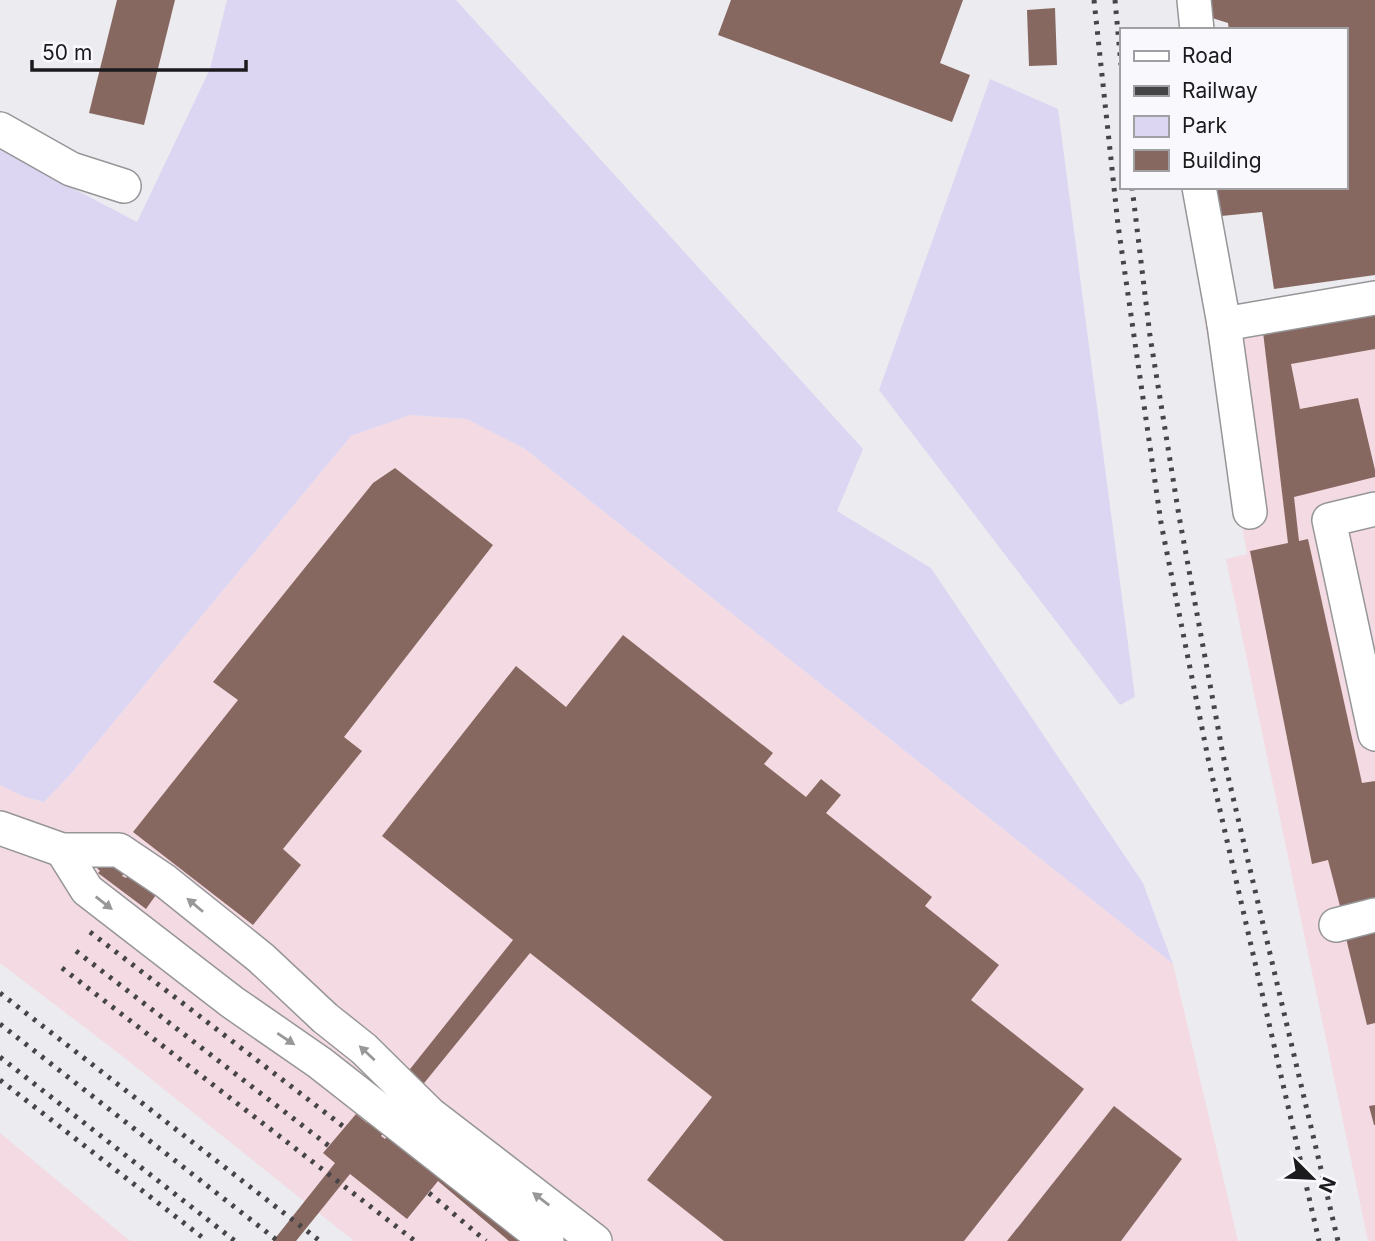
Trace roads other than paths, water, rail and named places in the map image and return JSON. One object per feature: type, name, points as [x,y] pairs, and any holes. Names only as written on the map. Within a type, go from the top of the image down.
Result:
[{"type":"street","points":[[1194,0],[1197,28]]},
{"type":"street","points":[[0,129],[71,169],[124,186]]},
{"type":"street","points":[[1199,189],[1224,324],[1251,512]]},
{"type":"street","points":[[1224,324],[1375,298]]},
{"type":"street","points":[[1375,509],[1328,520],[1375,734]]},
{"type":"street","points":[[0,828],[62,850],[119,850],[165,881],[261,958],[324,1018],[364,1049],[430,1114],[595,1241]]},
{"type":"street","points":[[62,850],[87,890],[232,1002],[320,1063],[547,1241]]},
{"type":"street","points":[[1336,925],[1375,915]]},
{"type":"railway","points":[[1094,0],[1118,225],[1161,523],[1208,758],[1319,1241]]},
{"type":"railway","points":[[1115,0],[1120,54]]},
{"type":"railway","points":[[1132,189],[1150,336],[1179,516],[1223,755],[1338,1241]]},
{"type":"railway","points":[[90,932],[344,1127]]},
{"type":"railway","points":[[76,951],[329,1146]]},
{"type":"railway","points":[[62,968],[415,1241]]},
{"type":"railway","points":[[0,993],[320,1241]]},
{"type":"railway","points":[[0,1024],[278,1241]]},
{"type":"railway","points":[[0,1057],[235,1241]]},
{"type":"railway","points":[[0,1080],[207,1241]]},
{"type":"railway","points":[[429,1193],[486,1241]]}]
